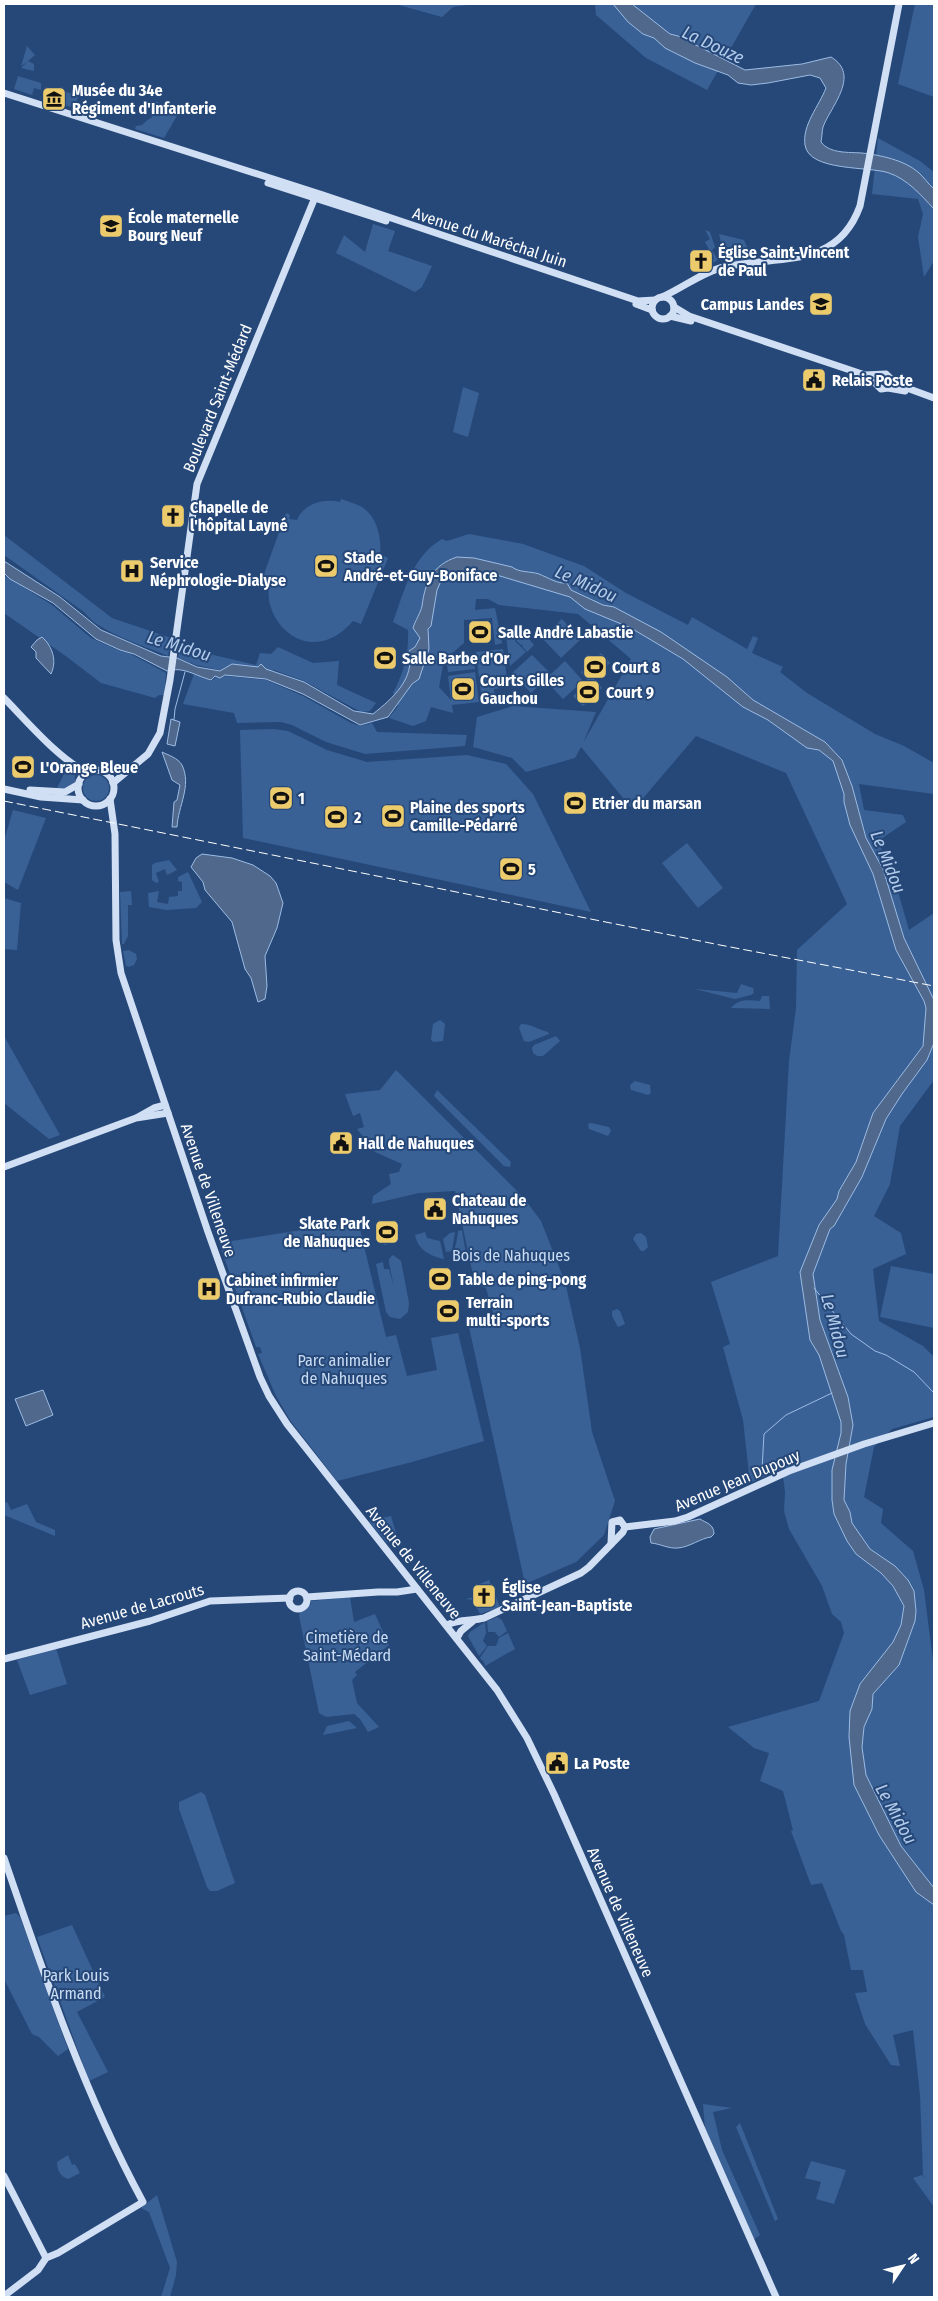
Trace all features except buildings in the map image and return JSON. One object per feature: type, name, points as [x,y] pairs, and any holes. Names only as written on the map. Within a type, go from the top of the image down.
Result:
[{"type":"main road","points":[[899,4],[867,173],[856,219],[849,231],[832,245],[808,256],[717,269],[659,299],[652,310],[660,318],[670,316],[698,323],[875,383],[881,390],[888,388],[934,398]]},
{"type":"main road","points":[[4,93],[316,196]]},
{"type":"main road","points":[[4,97],[316,196]]},
{"type":"main road","name":"Avenue du Maréchal Juin","points":[[316,196],[638,301],[659,299]]},
{"type":"main road","name":"Avenue du Maréchal Juin","points":[[316,196],[652,310]]},
{"type":"main road","name":"Boulevard Saint-Médard","points":[[114,783],[132,768],[156,743],[164,719],[197,484],[316,196]]},
{"type":"main road","points":[[670,316],[680,289]]},
{"type":"main road","points":[[659,299],[668,298],[673,305],[689,316],[865,375],[888,374],[892,380],[901,386],[934,398]]},
{"type":"main road","points":[[875,383],[879,375]]},
{"type":"main road","points":[[888,388],[892,380]]},
{"type":"main road","points":[[4,698],[66,758],[82,770],[88,772],[100,770],[108,774],[114,783],[114,790],[110,799],[101,804],[92,804],[84,800],[41,797],[4,787]]},
{"type":"main road","points":[[66,758],[80,782],[80,792],[84,800]]},
{"type":"main road","points":[[108,774],[132,768]]},
{"type":"main road","points":[[4,787],[58,793],[71,790],[88,772]]},
{"type":"main road","name":"Avenue de Villeneuve","points":[[110,799],[114,823],[117,958],[160,1092],[210,1237],[269,1396],[287,1424],[447,1625],[515,1718],[541,1767],[776,2297]]},
{"type":"main road","points":[[101,804],[114,823]]},
{"type":"main road","points":[[154,1108],[160,1092]]},
{"type":"main road","points":[[4,1167],[136,1118],[154,1108],[165,1105]]},
{"type":"main road","points":[[136,1118],[168,1113]]},
{"type":"main road","name":"Avenue Jean Dupouy","points":[[626,1527],[675,1521],[688,1517],[782,1474],[864,1444],[934,1422]]},
{"type":"main road","points":[[616,1520],[623,1521],[626,1527],[623,1532],[616,1533],[610,1525],[616,1520]]},
{"type":"main road","points":[[457,1638],[461,1631],[474,1621],[498,1612],[589,1567],[610,1544],[616,1533]]},
{"type":"main road","points":[[307,1597],[397,1592],[417,1589]]},
{"type":"main road","points":[[298,1591],[304,1593],[307,1597],[306,1605],[298,1609],[291,1605],[290,1598],[292,1594],[298,1591]]},
{"type":"main road","name":"Avenue de Lacrouts","points":[[4,1659],[150,1621],[210,1601],[290,1598]]},
{"type":"main road","points":[[447,1625],[461,1620],[474,1621]]},
{"type":"main road","points":[[4,1858],[76,2058],[114,2146],[142,2202],[58,2253],[46,2258],[38,2270],[4,2296]]},
{"type":"main road","points":[[4,2176],[46,2258]]},
{"type":"green space","points":[[395,4],[475,4],[453,7],[442,17]]},
{"type":"green space","points":[[595,4],[756,4],[707,90],[646,58],[596,15]]},
{"type":"green space","points":[[915,4],[934,4],[934,97],[898,84]]},
{"type":"green space","points":[[27,46],[35,55],[28,61],[34,64],[34,71],[21,68],[27,62],[21,66]]},
{"type":"green space","points":[[18,76],[41,83],[41,90],[34,88],[32,95],[14,89]]},
{"type":"green space","points":[[55,88],[78,96],[75,108],[57,103],[58,96],[51,94]]},
{"type":"green space","points":[[156,101],[178,114],[164,138],[135,129],[136,126],[142,125],[152,118],[151,115]]},
{"type":"green space","points":[[878,138],[920,161],[934,172],[934,261],[924,277],[918,237],[923,214],[918,199],[872,194]]},
{"type":"green space","points":[[373,224],[395,231],[388,251],[432,266],[422,287],[415,292],[336,253],[344,235],[365,252]]},
{"type":"green space","points":[[705,230],[710,232],[715,247],[712,250],[718,260],[694,273],[714,258],[705,242],[710,239]]},
{"type":"green space","points":[[719,234],[744,240],[752,258],[729,264],[726,262]]},
{"type":"green space","points":[[463,387],[479,393],[468,437],[453,432]]},
{"type":"green space","name":"Stade André-et-Guy-Boniface","points":[[341,499],[360,506],[370,514],[379,533],[380,554],[388,558],[361,624],[353,621],[332,638],[316,642],[306,641],[296,638],[280,625],[271,607],[269,587],[260,585],[286,513],[290,515],[289,519],[297,520],[304,510],[315,503],[327,501],[340,502]]},
{"type":"green space","points":[[469,534],[523,544],[584,566],[626,593],[688,625],[692,617],[747,649],[753,636],[758,638],[752,653],[783,667],[780,672],[807,693],[875,734],[904,746],[934,763],[934,794],[859,784],[864,810],[903,815],[906,822],[878,841],[895,881],[909,930],[934,913],[934,1080],[900,1126],[890,1184],[874,1216],[901,1233],[906,1254],[873,1269],[879,1321],[923,1346],[934,1357],[934,1417],[892,1429],[874,1447],[864,1497],[883,1509],[881,1523],[913,1551],[924,1590],[934,1669],[934,2207],[913,2178],[922,2175],[927,2179],[923,2175],[920,2095],[913,2030],[893,2035],[900,2066],[891,2065],[865,2024],[855,1993],[867,1992],[863,1970],[851,1970],[844,1935],[822,1883],[811,1885],[791,1831],[793,1830],[783,1791],[760,1781],[769,1753],[754,1748],[728,1727],[819,1701],[844,1633],[841,1622],[832,1614],[822,1586],[789,1529],[784,1511],[785,1492],[782,1469],[750,1483],[743,1420],[723,1347],[730,1344],[711,1282],[778,1256],[789,1061],[796,1008],[797,950],[847,904],[786,773],[696,736],[633,810],[581,747],[575,758],[526,772],[512,758],[473,747],[477,717],[513,706],[596,712],[583,743],[631,659],[578,614],[499,605],[488,599],[476,599],[475,610],[495,608],[502,643],[495,645],[492,618],[464,620],[464,643],[444,660],[439,687],[451,700],[448,676],[475,672],[479,702],[452,705],[453,713],[431,707],[426,721],[413,726],[389,718],[398,706],[393,693],[405,663],[408,647],[408,630],[393,622],[405,587],[416,565],[432,546],[442,539],[447,541]]},
{"type":"green space","points":[[4,535],[112,618],[171,638],[168,656],[100,626],[84,612],[4,555]]},
{"type":"green space","points":[[4,575],[52,605],[91,638],[129,653],[166,673],[164,695],[159,695],[155,698],[101,683],[4,613]]},
{"type":"green space","points":[[562,619],[581,639],[561,658],[542,638]]},
{"type":"green space","points":[[525,628],[527,631],[524,633],[534,645],[527,652],[522,646],[523,644],[521,645],[516,640]]},
{"type":"green space","points":[[510,632],[515,637],[515,641],[526,652],[510,666],[506,636]]},
{"type":"green space","points":[[180,647],[256,665],[260,653],[271,654],[278,647],[313,663],[339,661],[337,685],[376,703],[370,711],[361,712],[304,681],[274,670],[219,670],[196,665],[178,658]]},
{"type":"green space","points":[[503,649],[508,687],[494,689],[495,701],[482,702],[476,652]]},
{"type":"green space","points":[[601,653],[610,663],[593,678],[602,688],[583,706],[573,696],[589,682],[581,672]]},
{"type":"green space","points":[[532,655],[551,674],[565,661],[583,681],[563,699],[545,680],[531,693],[512,673]]},
{"type":"green space","points":[[473,656],[475,669],[448,672],[446,659]]},
{"type":"green space","points":[[194,674],[211,681],[216,677],[225,676],[266,680],[303,696],[351,723],[360,726],[372,723],[377,732],[467,735],[465,746],[365,754],[326,742],[292,725],[281,722],[237,723],[234,713],[183,704]]},
{"type":"green space","name":"Plaine des sports Camille-Pédarré","points":[[274,729],[288,731],[327,750],[367,762],[467,755],[506,764],[533,794],[591,912],[243,838],[240,730]]},
{"type":"green space","points":[[65,762],[75,775],[75,783],[62,790],[56,790],[63,776]]},
{"type":"green space","points":[[96,775],[105,779],[109,788],[105,797],[96,801],[87,797],[83,788],[87,779]]},
{"type":"green space","points":[[13,810],[46,818],[18,890],[4,882],[4,841]]},
{"type":"green space","points":[[687,843],[723,888],[698,908],[662,863]]},
{"type":"green space","points":[[169,860],[177,870],[167,875],[165,869],[156,873],[159,882],[156,883],[152,880],[152,865]]},
{"type":"green space","points":[[188,872],[202,902],[196,908],[166,910],[149,907],[148,893],[159,891],[157,902],[168,904],[169,897],[178,896],[178,891],[182,891],[182,882],[178,881],[178,877]]},
{"type":"green space","points":[[131,891],[132,905],[128,905],[128,936],[124,944],[122,944],[120,892]]},
{"type":"green space","points":[[4,898],[21,903],[17,950],[4,949]]},
{"type":"green space","points":[[129,950],[136,954],[137,959],[134,965],[128,967],[126,966],[123,951]]},
{"type":"green space","points":[[741,984],[753,988],[754,993],[735,999],[695,989],[737,993]]},
{"type":"green space","points":[[762,996],[769,996],[770,1009],[731,1008],[741,1001],[760,1001]]},
{"type":"green space","points":[[440,1020],[445,1024],[443,1041],[433,1042],[431,1039],[433,1024]]},
{"type":"green space","points":[[521,1024],[548,1032],[549,1034],[529,1042],[524,1041],[519,1028]]},
{"type":"green space","points":[[4,1036],[60,1135],[49,1139],[4,1103]]},
{"type":"green space","points":[[556,1036],[560,1041],[543,1056],[537,1056],[533,1053],[532,1048],[534,1045]]},
{"type":"green space","name":"Bois de Nahuques","points":[[396,1070],[523,1197],[541,1221],[565,1282],[580,1348],[592,1432],[615,1501],[604,1535],[576,1562],[525,1584],[469,1327],[495,1320],[486,1288],[475,1284],[455,1191],[419,1193],[372,1204],[373,1196],[391,1184],[389,1174],[399,1172],[402,1164],[375,1152],[357,1129],[364,1127],[360,1113],[353,1116],[345,1094],[380,1090]]},
{"type":"green space","points":[[635,1081],[650,1085],[651,1093],[648,1095],[631,1090],[630,1085]]},
{"type":"green space","points":[[437,1090],[511,1162],[510,1167],[504,1166],[434,1096]]},
{"type":"green space","points":[[588,1124],[609,1127],[611,1131],[608,1136],[589,1129]]},
{"type":"green space","name":"Skate Park de Nahuques","points":[[389,1220],[394,1243],[384,1245],[380,1222]]},
{"type":"green space","name":"Parc animalier de Nahuques","points":[[358,1221],[386,1337],[396,1335],[407,1376],[437,1370],[431,1338],[458,1333],[484,1441],[337,1481],[290,1420],[276,1396],[258,1354],[262,1353],[260,1347],[256,1347],[219,1243]]},
{"type":"green space","points":[[462,1230],[467,1260],[453,1262],[458,1231]]},
{"type":"green space","points":[[425,1232],[427,1238],[440,1241],[444,1259],[425,1252],[419,1245],[415,1235]]},
{"type":"green space","points":[[455,1232],[452,1251],[446,1252],[443,1239],[450,1233]]},
{"type":"green space","points":[[641,1233],[646,1237],[648,1247],[644,1251],[641,1251],[633,1239],[636,1234]]},
{"type":"green space","points":[[393,1255],[401,1261],[409,1303],[408,1312],[400,1319],[390,1317],[386,1312],[376,1264],[383,1262],[384,1269],[389,1269],[394,1287],[389,1263],[389,1259]]},
{"type":"green space","points":[[891,1266],[934,1274],[934,1328],[880,1317]]},
{"type":"green space","name":"Terrain multi-sports","points":[[451,1301],[454,1319],[446,1320],[442,1313],[442,1302]]},
{"type":"green space","points":[[617,1309],[620,1311],[625,1324],[618,1327],[612,1316],[612,1311]]},
{"type":"green space","points":[[7,1502],[11,1510],[27,1504],[36,1522],[55,1530],[55,1536],[4,1515],[4,1503]]},
{"type":"green space","points":[[391,1516],[399,1543],[387,1543],[369,1521]]},
{"type":"green space","points":[[489,1580],[500,1607],[480,1614],[473,1600],[466,1599],[474,1597],[476,1592],[482,1604],[485,1603],[488,1607],[491,1606],[492,1599],[486,1586],[482,1587],[480,1584]]},
{"type":"green space","name":"Cimetière de Saint-Médard","points":[[350,1597],[354,1622],[375,1614],[389,1645],[355,1672],[357,1675],[352,1680],[357,1703],[379,1727],[368,1732],[360,1719],[354,1714],[326,1717],[319,1713],[299,1616],[300,1612],[311,1604],[311,1601]]},
{"type":"green space","points":[[497,1617],[502,1620],[507,1631],[499,1637],[495,1632],[488,1632],[487,1621]]},
{"type":"green space","points":[[485,1622],[486,1633],[483,1641],[487,1646],[479,1656],[468,1636],[470,1632]]},
{"type":"green space","points":[[508,1633],[515,1649],[485,1666],[480,1658],[488,1646],[496,1646],[499,1638]]},
{"type":"green space","points":[[56,1648],[67,1684],[30,1695],[17,1660]]},
{"type":"green space","points":[[349,1721],[357,1728],[323,1735],[327,1726]]},
{"type":"green space","points":[[201,1792],[205,1795],[235,1883],[217,1891],[210,1891],[207,1887],[179,1809],[179,1802]]},
{"type":"green space","points":[[16,1913],[20,1917],[68,2049],[58,2056],[39,2037],[32,2034],[4,1979],[4,1916]]},
{"type":"green space","name":"Park Louis Armand","points":[[72,1925],[105,1997],[77,2012],[108,2072],[89,2081],[37,1937]]},
{"type":"green space","points":[[703,2104],[732,2108],[713,2112],[722,2150],[760,2235],[753,2240],[705,2128]]},
{"type":"green space","points":[[740,2123],[778,2219],[775,2221],[736,2127]]},
{"type":"green space","points":[[68,2155],[72,2165],[75,2164],[80,2173],[68,2179],[60,2172],[57,2162]]},
{"type":"green space","points":[[811,2161],[846,2170],[834,2204],[816,2199],[821,2182],[805,2178]]},
{"type":"green space","points":[[157,2195],[177,2262],[176,2275],[170,2297],[161,2297],[170,2268],[149,2212],[141,2208]]},
{"type":"shaded area","points":[[613,4],[632,4],[670,34],[678,36],[745,70],[802,64],[831,57],[840,64],[844,73],[844,82],[823,127],[821,142],[829,149],[884,157],[906,164],[920,174],[934,189],[934,209],[913,188],[896,176],[880,171],[828,164],[817,160],[809,154],[805,145],[806,130],[826,88],[820,78],[810,75],[751,85],[738,83],[728,75],[695,63],[665,48],[654,38],[643,34],[628,22]]},
{"type":"shaded area","points":[[457,557],[474,558],[539,574],[560,583],[567,583],[571,590],[603,605],[614,607],[661,632],[727,677],[753,700],[825,742],[842,760],[852,786],[866,838],[883,869],[904,938],[934,1000],[934,1043],[927,1060],[886,1119],[862,1177],[834,1226],[830,1229],[813,1274],[820,1320],[848,1397],[853,1425],[846,1464],[844,1500],[850,1512],[852,1523],[870,1549],[895,1566],[908,1580],[914,1591],[915,1621],[899,1665],[873,1694],[872,1709],[864,1727],[862,1747],[866,1775],[901,1846],[934,1888],[934,1905],[916,1892],[879,1835],[854,1785],[849,1737],[850,1711],[860,1684],[893,1642],[901,1625],[904,1606],[893,1586],[881,1573],[856,1554],[847,1541],[834,1514],[832,1470],[841,1433],[841,1422],[819,1355],[810,1340],[800,1272],[819,1225],[837,1199],[839,1191],[856,1162],[873,1113],[923,1046],[926,1008],[896,950],[873,874],[850,825],[844,802],[844,794],[833,761],[819,750],[807,748],[768,720],[743,707],[683,659],[631,628],[585,609],[570,597],[490,573],[450,572],[444,574],[437,590],[431,626],[428,629],[429,649],[419,679],[412,684],[388,717],[360,725],[303,694],[266,679],[225,675],[220,678],[215,676],[211,680],[184,671],[167,671],[134,654],[96,639],[53,603],[10,579],[4,573],[4,561],[60,597],[101,630],[161,656],[177,658],[197,667],[220,671],[232,664],[258,667],[261,664],[266,669],[304,682],[354,711],[373,714],[395,694],[406,679],[410,661],[409,651],[415,647],[420,638],[413,628],[431,576],[441,565]]},
{"type":"shaded area","points":[[42,637],[49,645],[53,654],[54,664],[51,674],[36,658],[36,652],[31,647]]},
{"type":"shaded area","points":[[171,719],[180,722],[175,746],[167,744]]},
{"type":"shaded area","points":[[162,752],[178,760],[185,773],[185,788],[177,827],[172,827],[174,802],[177,800],[180,785],[172,780]]},
{"type":"shaded area","points":[[202,854],[232,858],[253,865],[270,876],[276,883],[283,903],[277,928],[265,956],[267,986],[265,999],[258,1002],[251,978],[245,969],[232,922],[205,890],[203,882],[191,867],[196,858]]},
{"type":"shaded area","points":[[43,1390],[53,1415],[26,1426],[15,1399]]},
{"type":"shaded area","points":[[700,1519],[713,1528],[714,1534],[711,1537],[678,1548],[651,1543],[650,1537],[654,1529]]},
{"type":"waterway","points":[[174,720],[185,672]]},
{"type":"waterway","name":"Le Midou","points":[[814,1288],[851,1334],[875,1351],[886,1355],[914,1372],[934,1393]]},
{"type":"waterway","points":[[762,1470],[764,1434],[786,1415],[832,1393]]},
{"type":"railway","points":[[4,801],[720,945],[934,986]]},
{"type":"place","name":"Musée du 34e Régiment d'Infanterie","points":[[54,99]]},
{"type":"place","name":"École maternelle Bourg Neuf","points":[[111,226]]},
{"type":"place","name":"Église Saint-Vincent de Paul","points":[[701,261]]},
{"type":"place","name":"Campus Landes","points":[[821,304]]},
{"type":"place","name":"Relais Poste","points":[[814,380]]},
{"type":"place","name":"Chapelle de l'hôpital Layné","points":[[173,516]]},
{"type":"place","name":"Stade André-et-Guy-Boniface","points":[[326,566]]},
{"type":"place","name":"Service Néphrologie-Dialyse","points":[[132,571]]},
{"type":"place","name":"Salle André Labastie","points":[[480,632]]},
{"type":"place","name":"Salle Barbe d'Or","points":[[385,658]]},
{"type":"place","name":"Court 8","points":[[595,667]]},
{"type":"place","name":"Courts Gilles Gauchou","points":[[463,689]]},
{"type":"place","name":"Court 9","points":[[588,692]]},
{"type":"place","name":"L'Orange Bleue","points":[[23,767]]},
{"type":"place","name":"1","points":[[281,798]]},
{"type":"place","name":"Etrier du marsan","points":[[575,803]]},
{"type":"place","name":"Plaine des sports Camille-Pédarré","points":[[393,816]]},
{"type":"place","name":"2","points":[[336,817]]},
{"type":"place","name":"5","points":[[511,869]]},
{"type":"place","name":"Hall de Nahuques","points":[[341,1143]]},
{"type":"place","name":"Chateau de Nahuques","points":[[435,1209]]},
{"type":"place","name":"Skate Park de Nahuques","points":[[387,1232]]},
{"type":"place","name":"Table de ping-pong","points":[[440,1279]]},
{"type":"place","name":"Cabinet infirmier Dufranc-Rubio Claudie","points":[[209,1289]]},
{"type":"place","name":"Terrain multi-sports","points":[[448,1311]]},
{"type":"place","name":"Église Saint-Jean-Baptiste","points":[[484,1596]]},
{"type":"place","name":"La Poste","points":[[557,1763]]},
{"type":"water label","name":"La Douze","points":[[713,45]]}]
